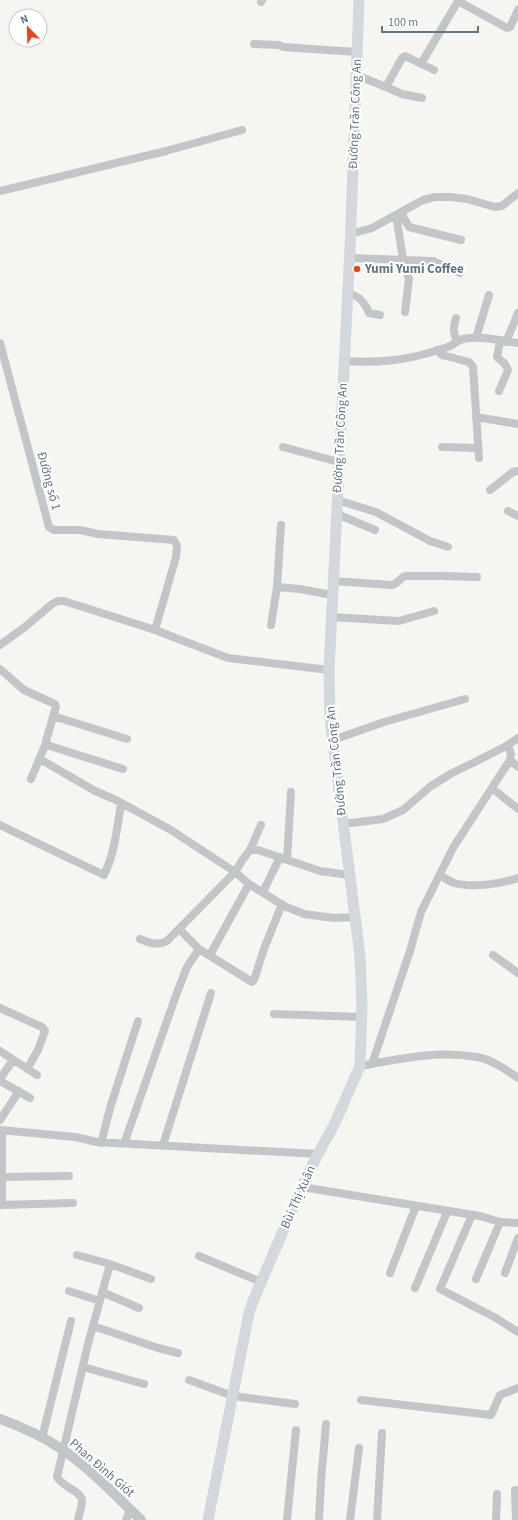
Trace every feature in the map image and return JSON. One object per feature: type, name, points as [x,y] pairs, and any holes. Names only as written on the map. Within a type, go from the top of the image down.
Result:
[{"type":"main road","name":"Đường Trần Công An","points":[[349,875],[330,718],[329,670],[348,293],[359,0]]},
{"type":"main road","name":"Bùi Thị Xuân","points":[[208,1520],[249,1313],[302,1187],[334,1124],[360,1066],[362,1017],[360,956],[349,875]]},
{"type":"street","points":[[421,64],[458,1],[508,28],[510,27],[518,10]]},
{"type":"street","points":[[254,44],[357,52]]},
{"type":"street","points":[[386,87],[404,56],[434,70]]},
{"type":"street","points":[[356,75],[402,94],[422,98]]},
{"type":"street","points":[[0,191],[151,155],[242,130]]},
{"type":"street","points":[[350,234],[372,228],[423,200],[435,197],[450,196],[495,207],[502,206],[518,193]]},
{"type":"street","points":[[399,214],[409,227],[462,240]]},
{"type":"street","points":[[399,214],[403,259],[409,279],[404,312]]},
{"type":"street","points":[[349,258],[433,261],[460,273]]},
{"type":"street","points":[[348,293],[356,295],[366,305],[369,313],[380,315]]},
{"type":"street","points":[[476,338],[489,295]]},
{"type":"street","points":[[499,391],[508,370],[505,364],[497,357],[503,341],[518,313]]},
{"type":"street","points":[[456,318],[453,328],[457,341]]},
{"type":"street","points":[[344,361],[396,361],[419,356],[452,345],[464,338],[518,343]]},
{"type":"street","name":"Đường số 1","points":[[0,343],[50,527],[54,530],[80,530],[98,534],[174,540],[177,546],[176,557],[156,626]]},
{"type":"street","points":[[437,350],[442,355],[469,362],[473,367],[479,458]]},
{"type":"street","points":[[476,417],[518,424]]},
{"type":"street","points":[[442,447],[478,448]]},
{"type":"street","points":[[283,448],[339,462]]},
{"type":"street","points":[[490,490],[513,472],[518,471]]},
{"type":"street","points":[[337,500],[376,512],[430,541],[448,547]]},
{"type":"street","points":[[508,511],[518,516]]},
{"type":"street","points":[[337,514],[375,530]]},
{"type":"street","points":[[271,625],[277,587],[281,525]]},
{"type":"street","points":[[333,581],[392,585],[398,584],[405,576],[477,578]]},
{"type":"street","points":[[277,587],[300,589],[332,595]]},
{"type":"street","points":[[0,645],[25,627],[52,604],[58,601],[64,601],[156,626],[228,658],[329,670]]},
{"type":"street","points":[[331,617],[399,621],[434,611]]},
{"type":"street","points":[[0,669],[24,690],[54,702],[56,707],[46,743],[32,779]]},
{"type":"street","points":[[333,740],[399,718],[464,699]]},
{"type":"street","points":[[53,716],[127,739]]},
{"type":"street","points":[[343,824],[383,819],[403,810],[431,786],[452,773],[508,745],[518,738]]},
{"type":"street","points":[[46,743],[50,746],[123,769]]},
{"type":"street","points":[[372,1064],[408,958],[421,912],[453,848],[510,760],[511,754],[508,745]]},
{"type":"street","points":[[40,759],[95,791],[171,830],[235,872],[249,884],[282,904],[304,914],[334,918],[355,917]]},
{"type":"street","points":[[510,760],[518,767]]},
{"type":"street","points":[[492,788],[518,809]]},
{"type":"street","points":[[263,892],[284,858],[291,792]]},
{"type":"street","points":[[0,825],[104,875],[114,843],[121,804]]},
{"type":"street","points":[[140,939],[151,943],[161,944],[180,930],[235,872],[250,850],[261,825]]},
{"type":"street","points":[[250,850],[258,850],[320,871],[349,875]]},
{"type":"street","points":[[440,875],[454,882],[469,885],[487,884],[518,878]]},
{"type":"street","points":[[210,954],[249,884]]},
{"type":"street","points":[[180,930],[199,949],[210,954],[248,981],[252,982],[282,904]]},
{"type":"street","points":[[124,1144],[175,998],[187,967],[199,949]]},
{"type":"street","points":[[493,955],[518,973]]},
{"type":"street","points":[[163,1145],[211,993]]},
{"type":"street","points":[[0,1008],[42,1027],[45,1031],[45,1036],[27,1069]]},
{"type":"street","points":[[274,1014],[362,1017]]},
{"type":"street","points":[[101,1143],[111,1105],[138,1021]]},
{"type":"street","points":[[0,1051],[37,1075]]},
{"type":"street","points":[[360,1066],[423,1055],[450,1054],[478,1057],[496,1065],[518,1078]]},
{"type":"street","points":[[13,1060],[0,1080],[30,1098]]},
{"type":"street","points":[[0,1120],[19,1092]]},
{"type":"street","points":[[73,1203],[1,1205],[1,1130],[75,1137],[101,1143],[318,1154]]},
{"type":"street","points":[[1,1176],[69,1176]]},
{"type":"street","points":[[302,1187],[472,1215],[500,1222],[518,1223]]},
{"type":"street","points":[[390,1273],[416,1206]]},
{"type":"street","points":[[415,1288],[447,1212]]},
{"type":"street","points":[[472,1215],[440,1288],[496,1318],[518,1332]]},
{"type":"street","points":[[476,1279],[500,1222]]},
{"type":"street","points":[[505,1273],[518,1238]]},
{"type":"street","points":[[77,1255],[110,1264],[151,1280]]},
{"type":"street","points":[[199,1256],[261,1282]]},
{"type":"street","points":[[78,1520],[83,1500],[81,1496],[63,1485],[57,1478],[93,1326],[110,1264]]},
{"type":"street","points":[[69,1291],[101,1297],[139,1308]]},
{"type":"street","points":[[42,1438],[71,1321]]},
{"type":"street","points":[[93,1326],[158,1348],[178,1353]]},
{"type":"street","points":[[83,1367],[144,1384]]},
{"type":"street","points":[[189,1380],[233,1396],[296,1404]]},
{"type":"street","points":[[361,1400],[492,1415],[500,1395],[518,1388]]},
{"type":"street","name":"Phan Đình Giót","points":[[0,1419],[24,1428],[63,1450],[80,1463],[141,1520]]},
{"type":"street","points":[[320,1520],[321,1481],[326,1424]]},
{"type":"street","points":[[287,1520],[296,1430]]},
{"type":"street","points":[[377,1520],[382,1433]]},
{"type":"street","points":[[350,1520],[359,1448]]},
{"type":"street","points":[[515,1490],[516,1520]]},
{"type":"street","points":[[496,1520],[497,1494]]},
{"type":"street","points":[[126,1520],[130,1510]]},
{"type":"place","name":"Yumi Yumi Coffee","points":[[357,269]]}]
